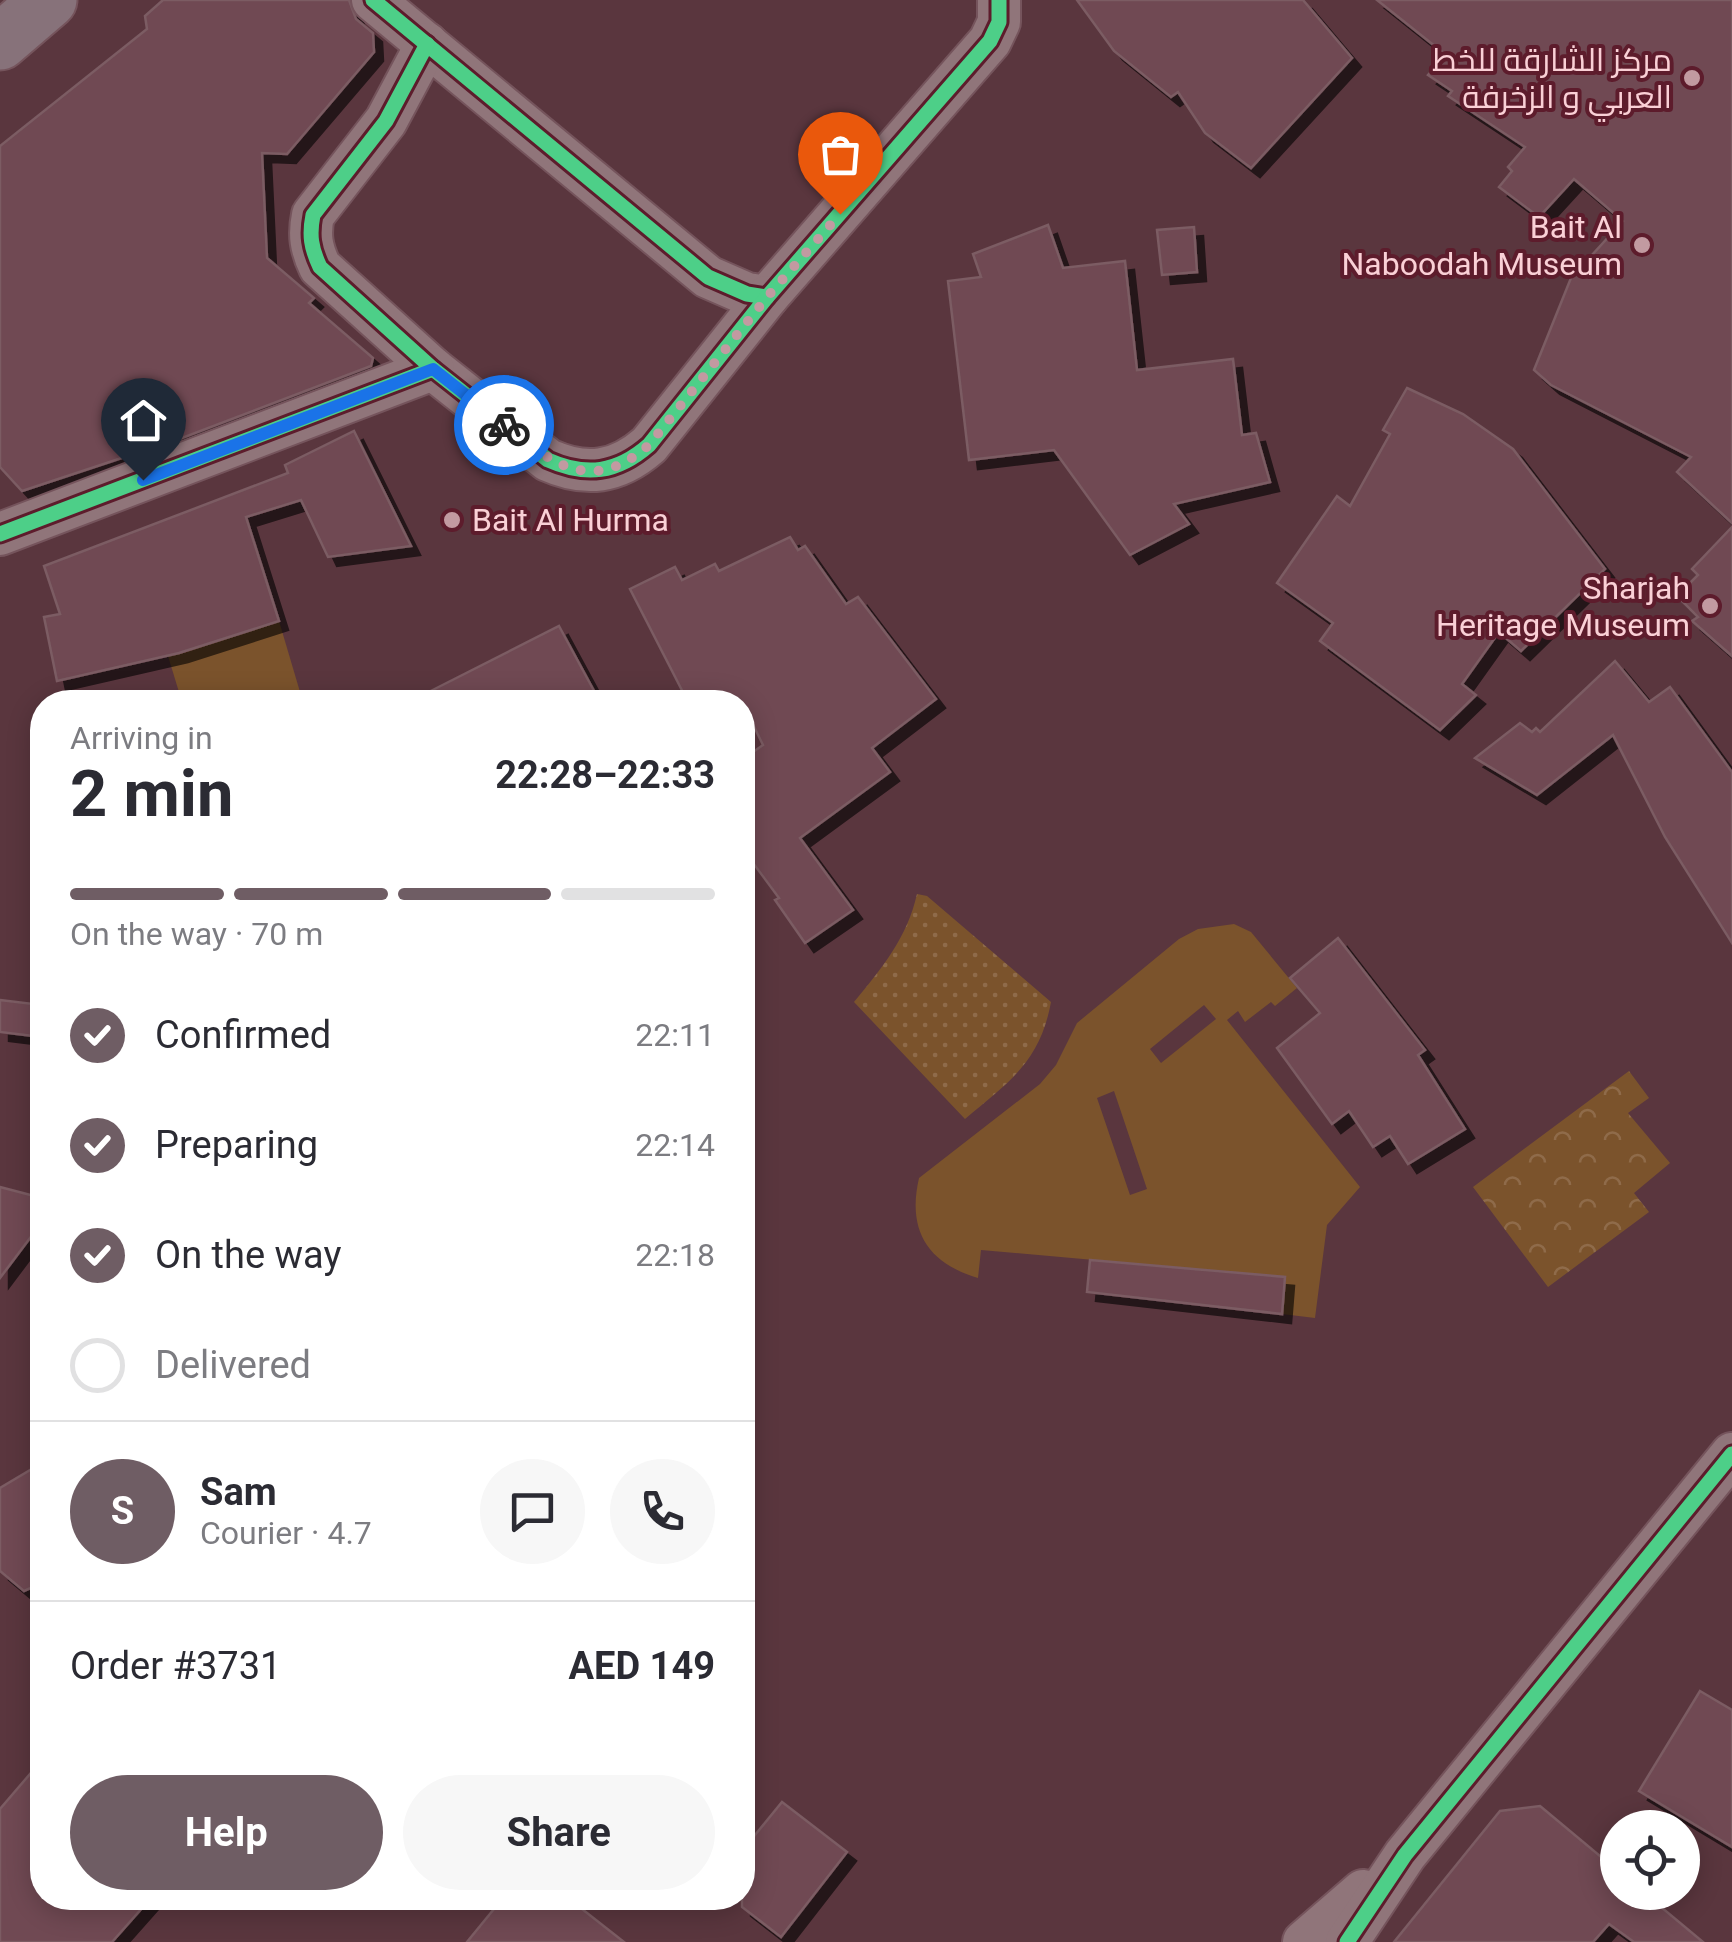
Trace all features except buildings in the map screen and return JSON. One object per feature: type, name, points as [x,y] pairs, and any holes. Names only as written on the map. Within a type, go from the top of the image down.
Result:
[{"type":"main road","points":[[0,42],[49,0]]},
{"type":"street","points":[[373,0],[708,277],[736,290],[768,296]]},
{"type":"street","points":[[427,44],[386,120],[313,215],[309,232],[312,250],[320,267],[433,369],[548,460],[580,470],[614,468],[649,445],[768,296],[990,41],[999,22],[999,0]]},
{"type":"street","points":[[0,534],[433,369]]},
{"type":"street","points":[[1347,1942],[1405,1855],[1732,1454]]},
{"type":"street","points":[[1304,1942],[1405,1855]]},
{"type":"green space","points":[[279,621],[299,690],[178,690],[168,656]]},
{"type":"green space","points":[[917,894],[927,896],[1051,1002],[1031,1056],[1009,1082],[965,1119],[854,1002],[900,939]]},
{"type":"green space","points":[[1234,924],[1251,932],[1297,988],[1275,1006],[1271,1002],[1245,1022],[1238,1011],[1227,1020],[1360,1187],[1327,1225],[1315,1318],[1282,1314],[1284,1277],[981,1250],[978,1278],[946,1263],[925,1242],[919,1229],[919,1178],[1040,1084],[1056,1065],[1077,1023],[1179,939],[1198,929]],"holes":[[[1204,1005],[1216,1019],[1161,1063],[1150,1049]],[[1114,1091],[1147,1189],[1130,1195],[1097,1098]]]},
{"type":"green space","points":[[1629,1071],[1649,1098],[1628,1113],[1670,1163],[1634,1193],[1649,1212],[1548,1287],[1473,1187]]},
{"type":"cycle path","points":[[373,0],[708,277],[747,294],[767,297],[990,41],[999,22],[999,0]]},
{"type":"cycle path","points":[[427,44],[386,121],[313,215],[311,235],[315,254],[320,267],[433,369],[548,460],[588,470],[613,467],[637,454],[649,445],[767,297]]},
{"type":"cycle path","points":[[0,534],[433,369]]},
{"type":"cycle path","points":[[1347,1942],[1405,1855],[1732,1454]]},
{"type":"way so far","points":[[504,425],[548,460],[570,469],[592,472],[614,468],[633,458],[649,445],[768,296],[840,214]]},
{"type":"place","name":"مركز الشارقة للخط العربي و الزخرفة","points":[[1692,78]]},
{"type":"place","name":"Bait Al Naboodah Museum","points":[[1642,245]]},
{"type":"place","name":"Bait Al Hurma","points":[[452,520]]},
{"type":"place","name":"Sharjah Heritage Museum","points":[[1710,606]]},
{"type":"route","points":[[143,480],[433,369],[504,425]]}]
